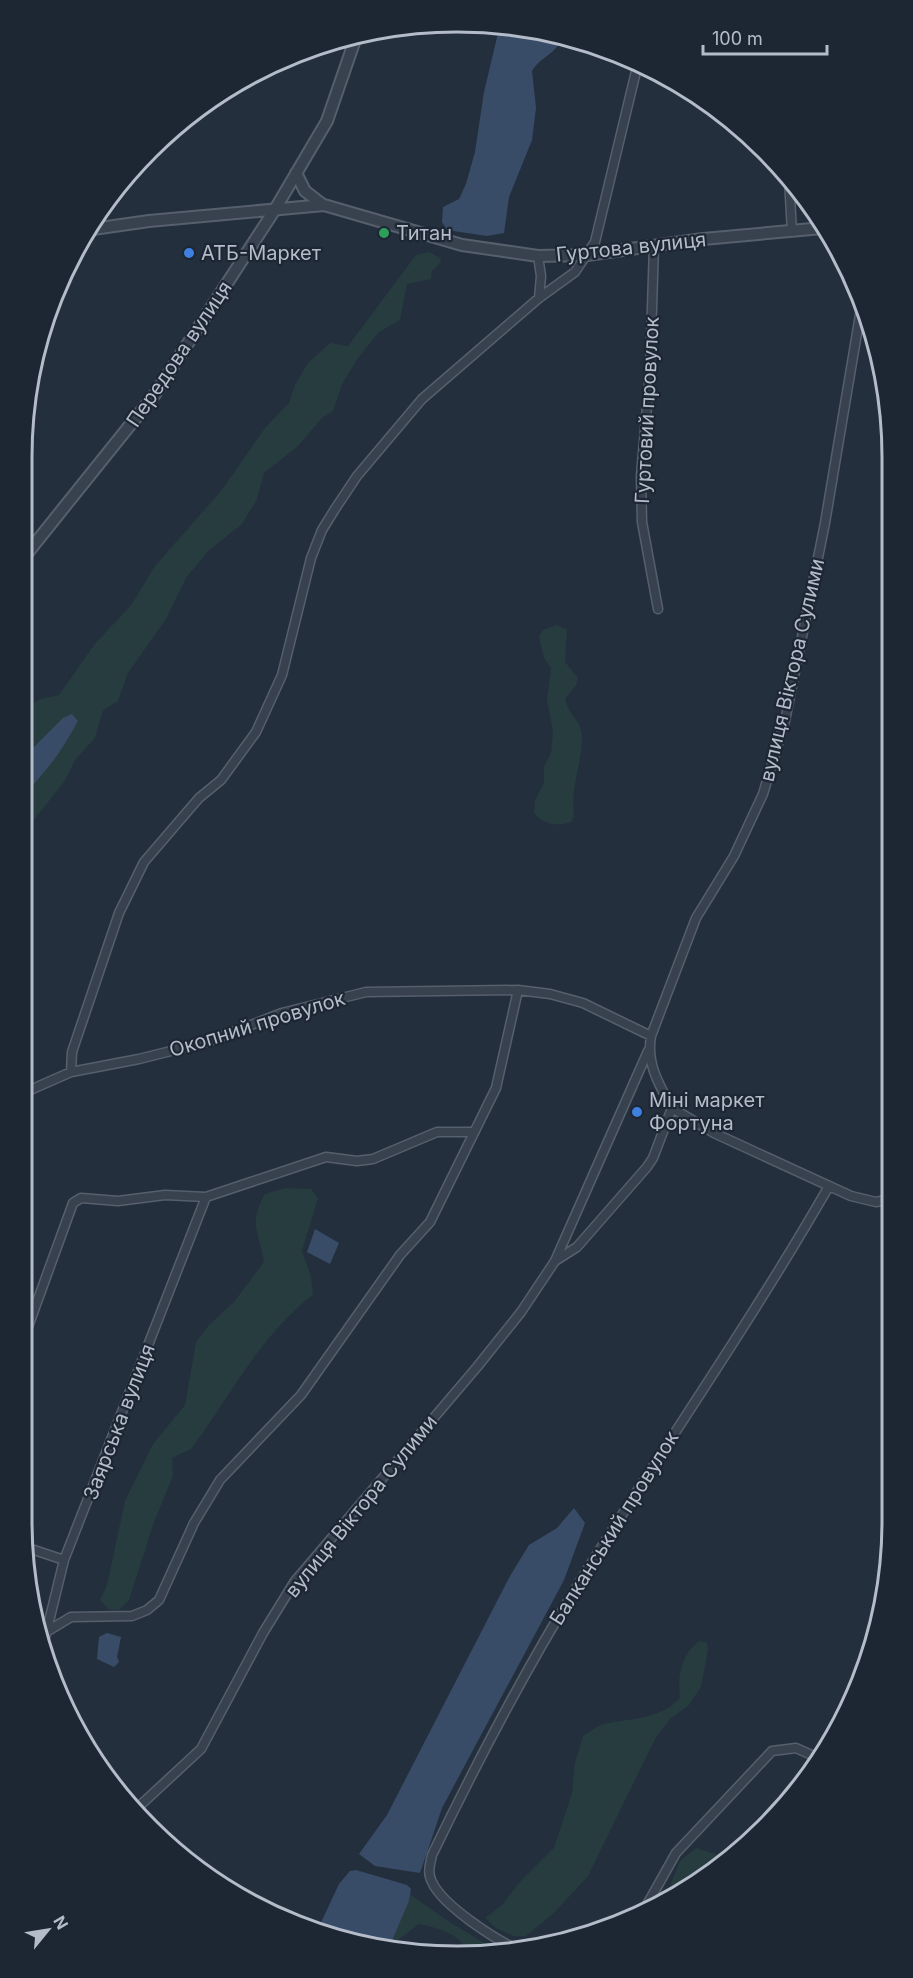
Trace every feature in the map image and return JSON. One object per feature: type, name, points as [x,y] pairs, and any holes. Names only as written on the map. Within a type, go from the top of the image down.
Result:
[{"type":"street","name":"Передова вулиця","points":[[32,547],[155,394],[274,211],[334,105],[354,45]]},
{"type":"street","points":[[71,1072],[72,1052],[118,913],[144,862],[190,807],[221,780],[256,732],[282,675],[311,558],[322,530],[357,476],[422,399],[539,298],[575,272],[595,242],[636,72]]},
{"type":"street","points":[[296,173],[305,191],[324,205]]},
{"type":"street","points":[[790,193],[792,232]]},
{"type":"street","name":"Гуртова вулиця","points":[[98,228],[149,221],[324,205],[462,244],[538,256],[587,255],[654,245],[816,229]]},
{"type":"street","name":"Гуртовий провулок","points":[[654,245],[649,382],[641,476],[642,522],[658,609]]},
{"type":"street","points":[[538,256],[539,298]]},
{"type":"street","name":"вулиця Віктора Сулими","points":[[140,1805],[201,1749],[263,1632],[295,1581],[477,1367],[521,1312],[555,1261],[649,1050],[651,1036],[696,918],[734,856],[763,794],[782,732],[825,523],[859,320]]},
{"type":"street","points":[[46,1632],[71,1617],[132,1616],[147,1610],[159,1600],[204,1503],[220,1480],[301,1395],[400,1255],[423,1233],[496,1088],[518,990]]},
{"type":"street","name":"Окопний провулок","points":[[32,1089],[71,1072],[207,1042],[282,1013],[366,992],[518,990],[550,994],[583,1003],[651,1036]]},
{"type":"street","name":"вулиця Віктора Сулими","points":[[555,1261],[577,1247],[647,1167],[672,1108],[657,1080],[649,1050]]},
{"type":"street","points":[[672,1108],[714,1133],[851,1196],[876,1202],[882,1201]]},
{"type":"street","points":[[32,1316],[74,1203],[81,1198],[118,1201],[165,1195],[206,1197],[326,1157],[357,1161],[373,1159],[436,1132],[473,1132]]},
{"type":"street","name":"Балканський провулок","points":[[507,1944],[486,1932],[432,1883],[428,1870],[432,1855],[479,1758],[577,1585],[672,1434],[778,1274],[829,1186]]},
{"type":"street","name":"Заярська вулиця","points":[[46,1631],[64,1560],[206,1197]]},
{"type":"street","points":[[32,1549],[64,1560]]},
{"type":"street","points":[[650,1900],[676,1853],[772,1751],[796,1748],[812,1755]]},
{"type":"green space","points":[[429,252],[440,258],[441,262],[432,271],[431,279],[407,284],[400,320],[379,332],[358,358],[342,384],[333,411],[322,418],[297,447],[264,473],[257,499],[242,524],[208,551],[186,578],[166,619],[128,673],[118,701],[103,710],[95,738],[75,760],[64,782],[32,822],[32,704],[41,699],[59,695],[94,645],[132,604],[155,566],[221,491],[265,428],[289,403],[295,385],[308,363],[330,343],[348,346],[416,255]]},
{"type":"green space","points":[[557,625],[567,630],[565,662],[578,678],[576,685],[565,699],[580,726],[582,737],[574,796],[574,816],[571,822],[551,824],[534,813],[535,801],[544,783],[544,767],[551,753],[553,732],[547,700],[551,668],[544,658],[539,637],[543,630]]},
{"type":"green space","points":[[285,1188],[311,1189],[318,1198],[302,1251],[311,1276],[313,1295],[294,1311],[261,1348],[191,1449],[172,1458],[173,1476],[154,1522],[129,1600],[119,1610],[108,1609],[100,1600],[107,1585],[125,1501],[153,1444],[185,1405],[196,1342],[209,1325],[234,1302],[264,1262],[256,1220],[265,1194]]},
{"type":"green space","points":[[699,1641],[707,1643],[708,1650],[701,1687],[688,1706],[671,1718],[656,1737],[588,1876],[554,1913],[526,1936],[513,1936],[496,1928],[485,1918],[502,1905],[518,1884],[554,1848],[572,1793],[575,1763],[583,1736],[604,1724],[645,1717],[663,1711],[672,1705],[680,1698],[679,1682],[684,1659]]},
{"type":"green space","points":[[696,1848],[720,1855],[668,1890],[680,1861]]},
{"type":"green space","points":[[411,1895],[489,1946],[464,1946],[449,1933],[419,1924],[395,1942],[392,1941]]},
{"type":"water","points":[[498,33],[559,44],[532,71],[536,108],[532,140],[509,197],[504,233],[487,236],[447,230],[442,222],[443,207],[459,199],[466,184],[475,152],[484,92]]},
{"type":"water","points":[[72,714],[78,721],[52,762],[32,786],[32,749],[63,718]]},
{"type":"water","points":[[315,1229],[339,1243],[330,1264],[307,1252]]},
{"type":"water","points":[[574,1508],[585,1523],[564,1580],[442,1808],[420,1873],[375,1866],[359,1854],[387,1815],[510,1576],[529,1545],[557,1528]]},
{"type":"water","points":[[107,1633],[121,1637],[117,1657],[119,1662],[114,1667],[97,1659],[99,1637]]},
{"type":"water","points":[[356,1870],[407,1885],[411,1889],[409,1901],[392,1941],[320,1924],[339,1884],[350,1871]]},
{"type":"place","name":"Титан","points":[[384,233]]},
{"type":"place","name":"АТБ-Маркет","points":[[189,253]]},
{"type":"place","name":"Міні маркет Фортуна","points":[[637,1112]]}]
